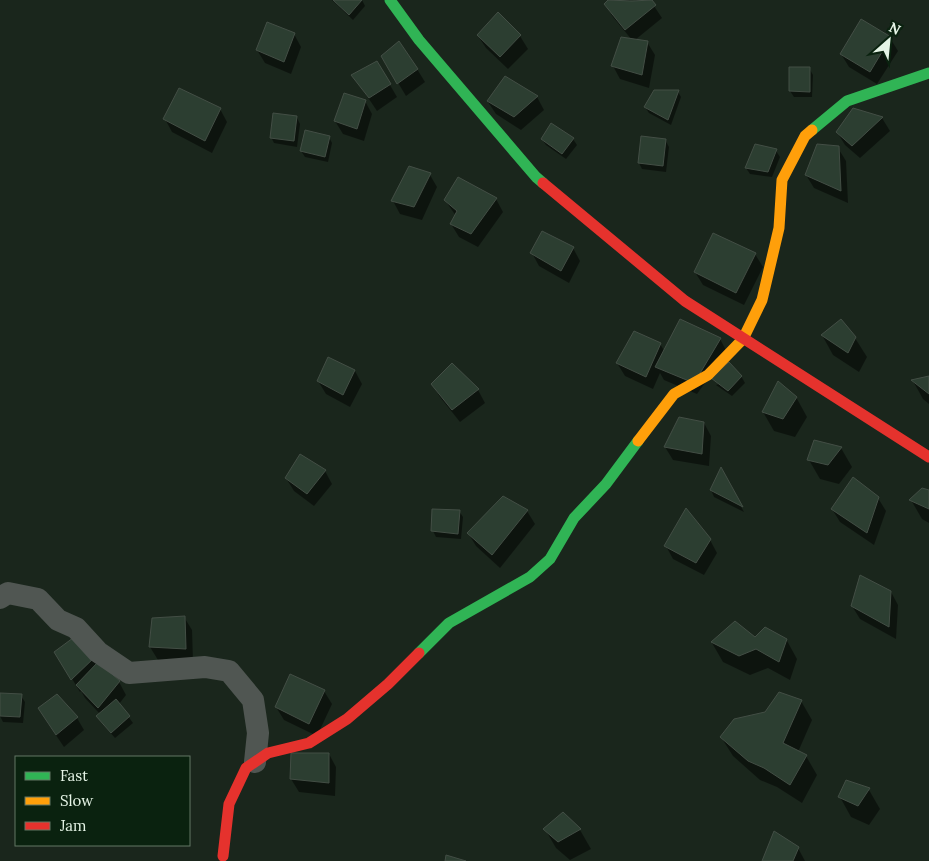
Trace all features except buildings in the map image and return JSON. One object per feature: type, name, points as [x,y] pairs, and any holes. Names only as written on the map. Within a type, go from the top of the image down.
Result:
[{"type":"street","points":[[390,0],[419,40],[536,177],[685,301],[929,457]]},
{"type":"street","points":[[223,856],[229,804],[246,768],[268,754],[310,743],[347,719],[388,684],[449,623],[530,577],[550,559],[574,518],[606,484],[674,394],[708,375],[743,339],[762,300],[779,228],[782,180],[805,136],[847,101],[896,83],[929,74]]},
{"type":"street","points":[[0,598],[8,593],[38,599],[58,620],[76,628],[98,652],[128,672],[205,667],[229,671],[253,700],[258,733],[255,762]]},
{"type":"traffic: fast","points":[[390,0],[419,40],[543,183]]},
{"type":"traffic: fast","points":[[812,130],[847,101],[929,73]]},
{"type":"traffic: fast","points":[[419,653],[449,623],[530,577],[550,559],[574,518],[606,484],[638,441]]},
{"type":"traffic: slow","points":[[638,441],[674,394],[708,375],[743,339],[762,300],[779,228],[782,180],[805,136],[812,130]]},
{"type":"traffic: jam","points":[[543,183],[685,301],[929,457]]},
{"type":"traffic: jam","points":[[223,856],[229,804],[246,768],[268,753],[309,743],[347,719],[388,684],[419,653]]}]
